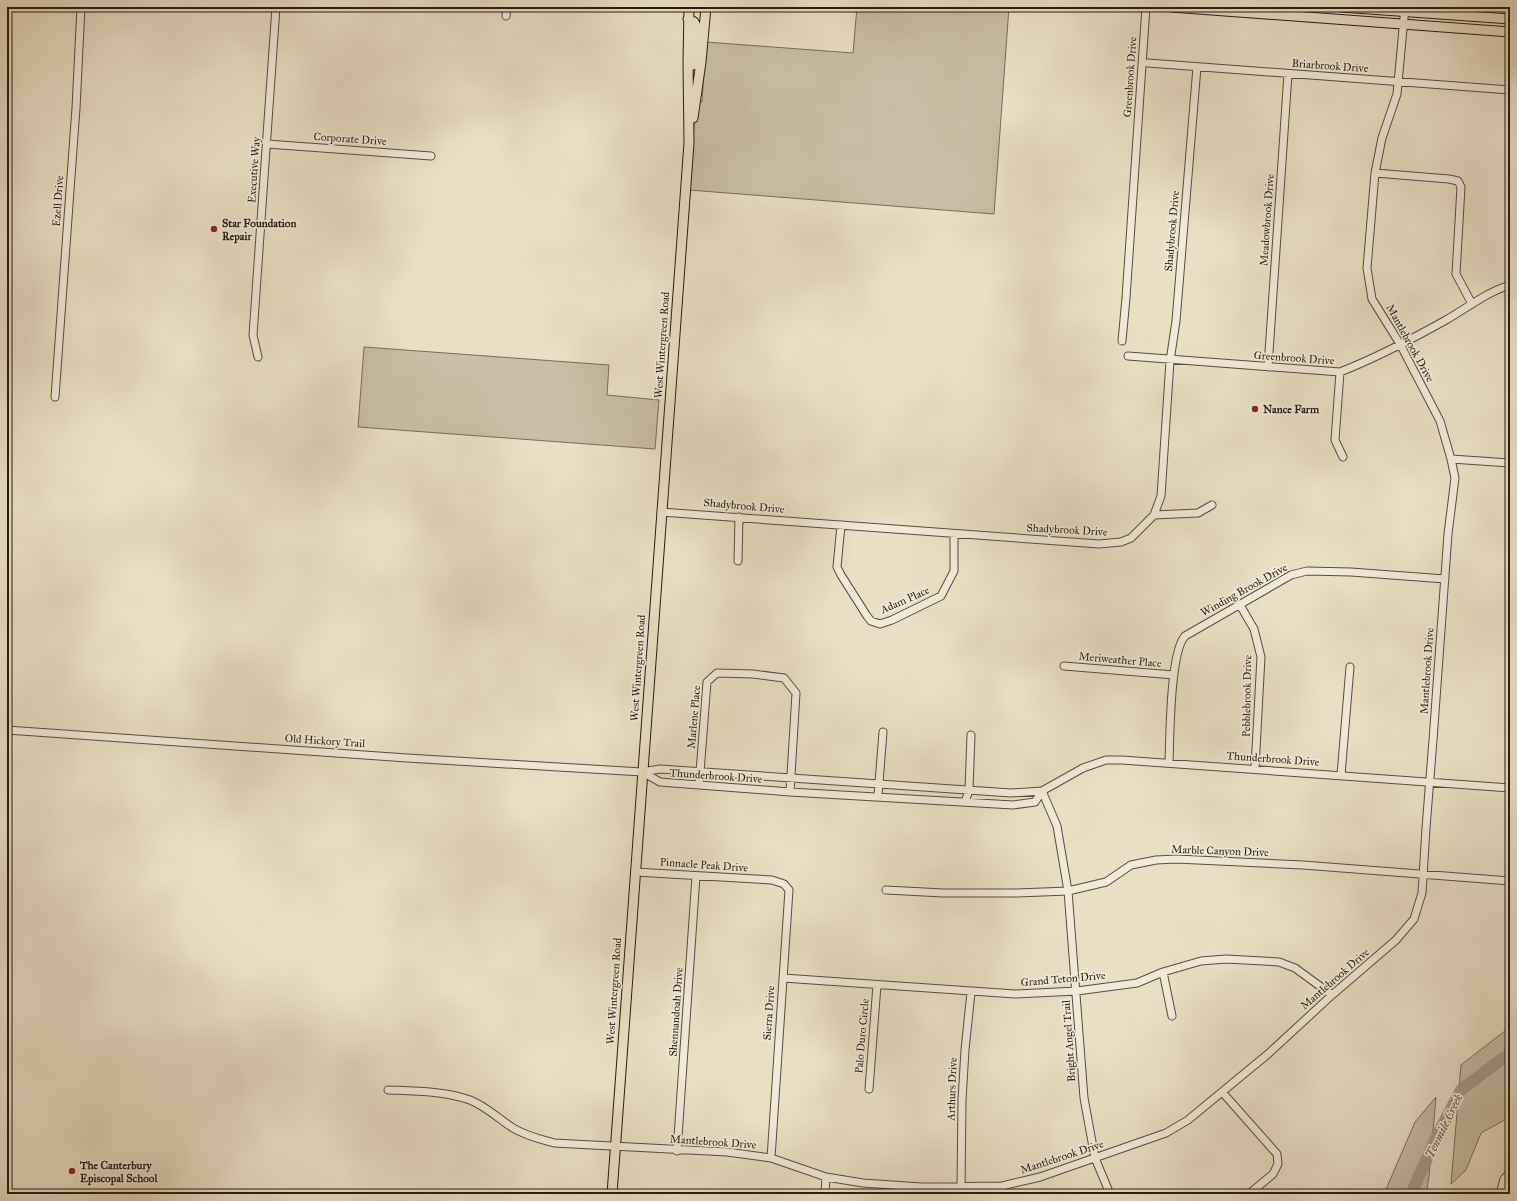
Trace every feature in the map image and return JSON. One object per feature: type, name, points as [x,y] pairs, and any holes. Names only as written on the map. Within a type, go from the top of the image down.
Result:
[{"type":"main road","name":"West Wintergreen Road","points":[[689,7],[689,143]]},
{"type":"main road","name":"West Wintergreen Road","points":[[612,1194],[689,143],[702,62],[706,7]]},
{"type":"main road","points":[[1171,7],[1510,32]]},
{"type":"main road","points":[[1341,7],[1405,9],[1510,19]]},
{"type":"main road","points":[[688,19],[694,22],[696,26],[693,68],[693,117]]},
{"type":"street","name":"Ezell Drive","points":[[55,398],[76,108],[81,7]]},
{"type":"street","name":"Executive Way","points":[[258,357],[253,335],[276,7]]},
{"type":"street","points":[[506,16],[507,7]]},
{"type":"street","name":"Greenbrook Drive","points":[[1122,341],[1146,7]]},
{"type":"street","name":"Mantlebrook Drive","points":[[388,1090],[452,1095],[470,1100],[487,1108],[513,1128],[526,1135],[554,1143],[727,1152],[771,1158],[826,1177],[921,1191],[1002,1186],[1040,1177],[1095,1158],[1166,1132],[1188,1120],[1223,1093],[1396,940],[1414,918],[1422,893],[1448,534],[1455,478],[1440,421],[1400,344],[1372,298],[1367,268],[1375,174],[1382,138],[1397,94],[1405,9]]},
{"type":"street","name":"Briarbrook Drive","points":[[1148,63],[1510,90]]},
{"type":"street","name":"Shadybrook Drive","points":[[661,512],[1099,544],[1121,542],[1131,538],[1154,516],[1161,496],[1170,360],[1176,321],[1197,67]]},
{"type":"street","name":"Meadowbrook Drive","points":[[1268,367],[1288,74]]},
{"type":"street","name":"Corporate Drive","points":[[267,144],[431,156]]},
{"type":"street","points":[[1375,174],[1450,178],[1458,182],[1461,188],[1456,274],[1472,304]]},
{"type":"street","name":"Greenbrook Drive","points":[[1128,356],[1340,372],[1366,362],[1496,290],[1510,285]]},
{"type":"street","points":[[1340,372],[1335,440],[1342,457]]},
{"type":"street","points":[[1451,459],[1510,463]]},
{"type":"street","points":[[1154,516],[1198,513],[1212,505]]},
{"type":"street","points":[[738,561],[739,517]]},
{"type":"street","name":"Adam Place","points":[[842,525],[837,567],[866,616],[871,621],[880,624],[892,620],[941,596],[954,571],[954,534]]},
{"type":"street","name":"Winding Brook Drive","points":[[1169,762],[1174,675],[1180,641],[1185,636],[1291,575],[1307,571],[1351,572],[1445,579]]},
{"type":"street","name":"Pebblebrook Drive","points":[[1240,605],[1254,629],[1261,657],[1255,768]]},
{"type":"street","name":"Meriweather Place","points":[[1064,666],[1174,675]]},
{"type":"street","points":[[1341,775],[1350,667]]},
{"type":"street","name":"Marlene Place","points":[[699,785],[707,682],[717,673],[753,674],[784,678],[796,693],[790,792]]},
{"type":"street","name":"Old Hickory Trail","points":[[7,730],[407,758],[642,772]]},
{"type":"street","points":[[878,796],[883,732]]},
{"type":"street","points":[[965,802],[969,790],[972,735]]},
{"type":"street","name":"Thunderbrook Drive","points":[[642,772],[660,782],[790,792],[1013,805],[1035,802],[1042,792],[1083,768],[1106,760],[1169,762],[1510,788]]},
{"type":"street","name":"Thunderbrook Drive","points":[[642,772],[660,769],[1011,793],[1042,792]]},
{"type":"street","name":"Bright Angel Trail","points":[[1042,792],[1057,826],[1068,891],[1084,1098],[1095,1158],[1110,1194]]},
{"type":"street","name":"Marble Canyon Drive","points":[[886,890],[943,893],[1068,891],[1106,882],[1131,866],[1156,860],[1176,859],[1303,865],[1510,881]]},
{"type":"street","name":"Pinnacle Peak Drive","points":[[635,872],[772,880]]},
{"type":"street","name":"Shennandoah Drive","points":[[677,1150],[696,876]]},
{"type":"street","name":"Sierra Drive","points":[[771,1158],[789,890],[784,884],[772,880]]},
{"type":"street","name":"Grand Teton Drive","points":[[783,978],[1015,994],[1076,991],[1137,983],[1163,972],[1201,961],[1226,959],[1279,962],[1295,968],[1332,995]]},
{"type":"street","points":[[1163,972],[1172,1016]]},
{"type":"street","name":"Palo Duro Circle","points":[[869,1089],[877,985]]},
{"type":"street","name":"Arthurs Drive","points":[[961,1188],[965,1050],[971,992]]},
{"type":"street","points":[[1223,1093],[1277,1154],[1278,1164],[1273,1174],[1249,1194]]},
{"type":"street","points":[[1500,1194],[1510,1173]]},
{"type":"street","points":[[825,1194],[826,1177]]},
{"type":"shaded area","points":[[857,7],[1009,7],[994,214],[689,190],[696,102],[702,102],[706,42],[853,53]]},
{"type":"shaded area","points":[[364,347],[609,365],[607,395],[659,400],[655,449],[358,427]]},
{"type":"shaded area","points":[[1510,1027],[1510,1117],[1481,1133],[1466,1170],[1451,1184],[1461,1065]]},
{"type":"shaded area","points":[[1436,1097],[1426,1194],[1384,1194],[1415,1122]]},
{"type":"waterway","name":"Tenmile Creek","points":[[1411,1194],[1437,1136],[1461,1090],[1503,1058],[1510,1055]]},
{"type":"place","name":"Star Foundation Repair","points":[[214,229]]},
{"type":"place","name":"Nance Farm","points":[[1255,409]]},
{"type":"place","name":"The Canterbury Episcopal School","points":[[72,1171]]}]
